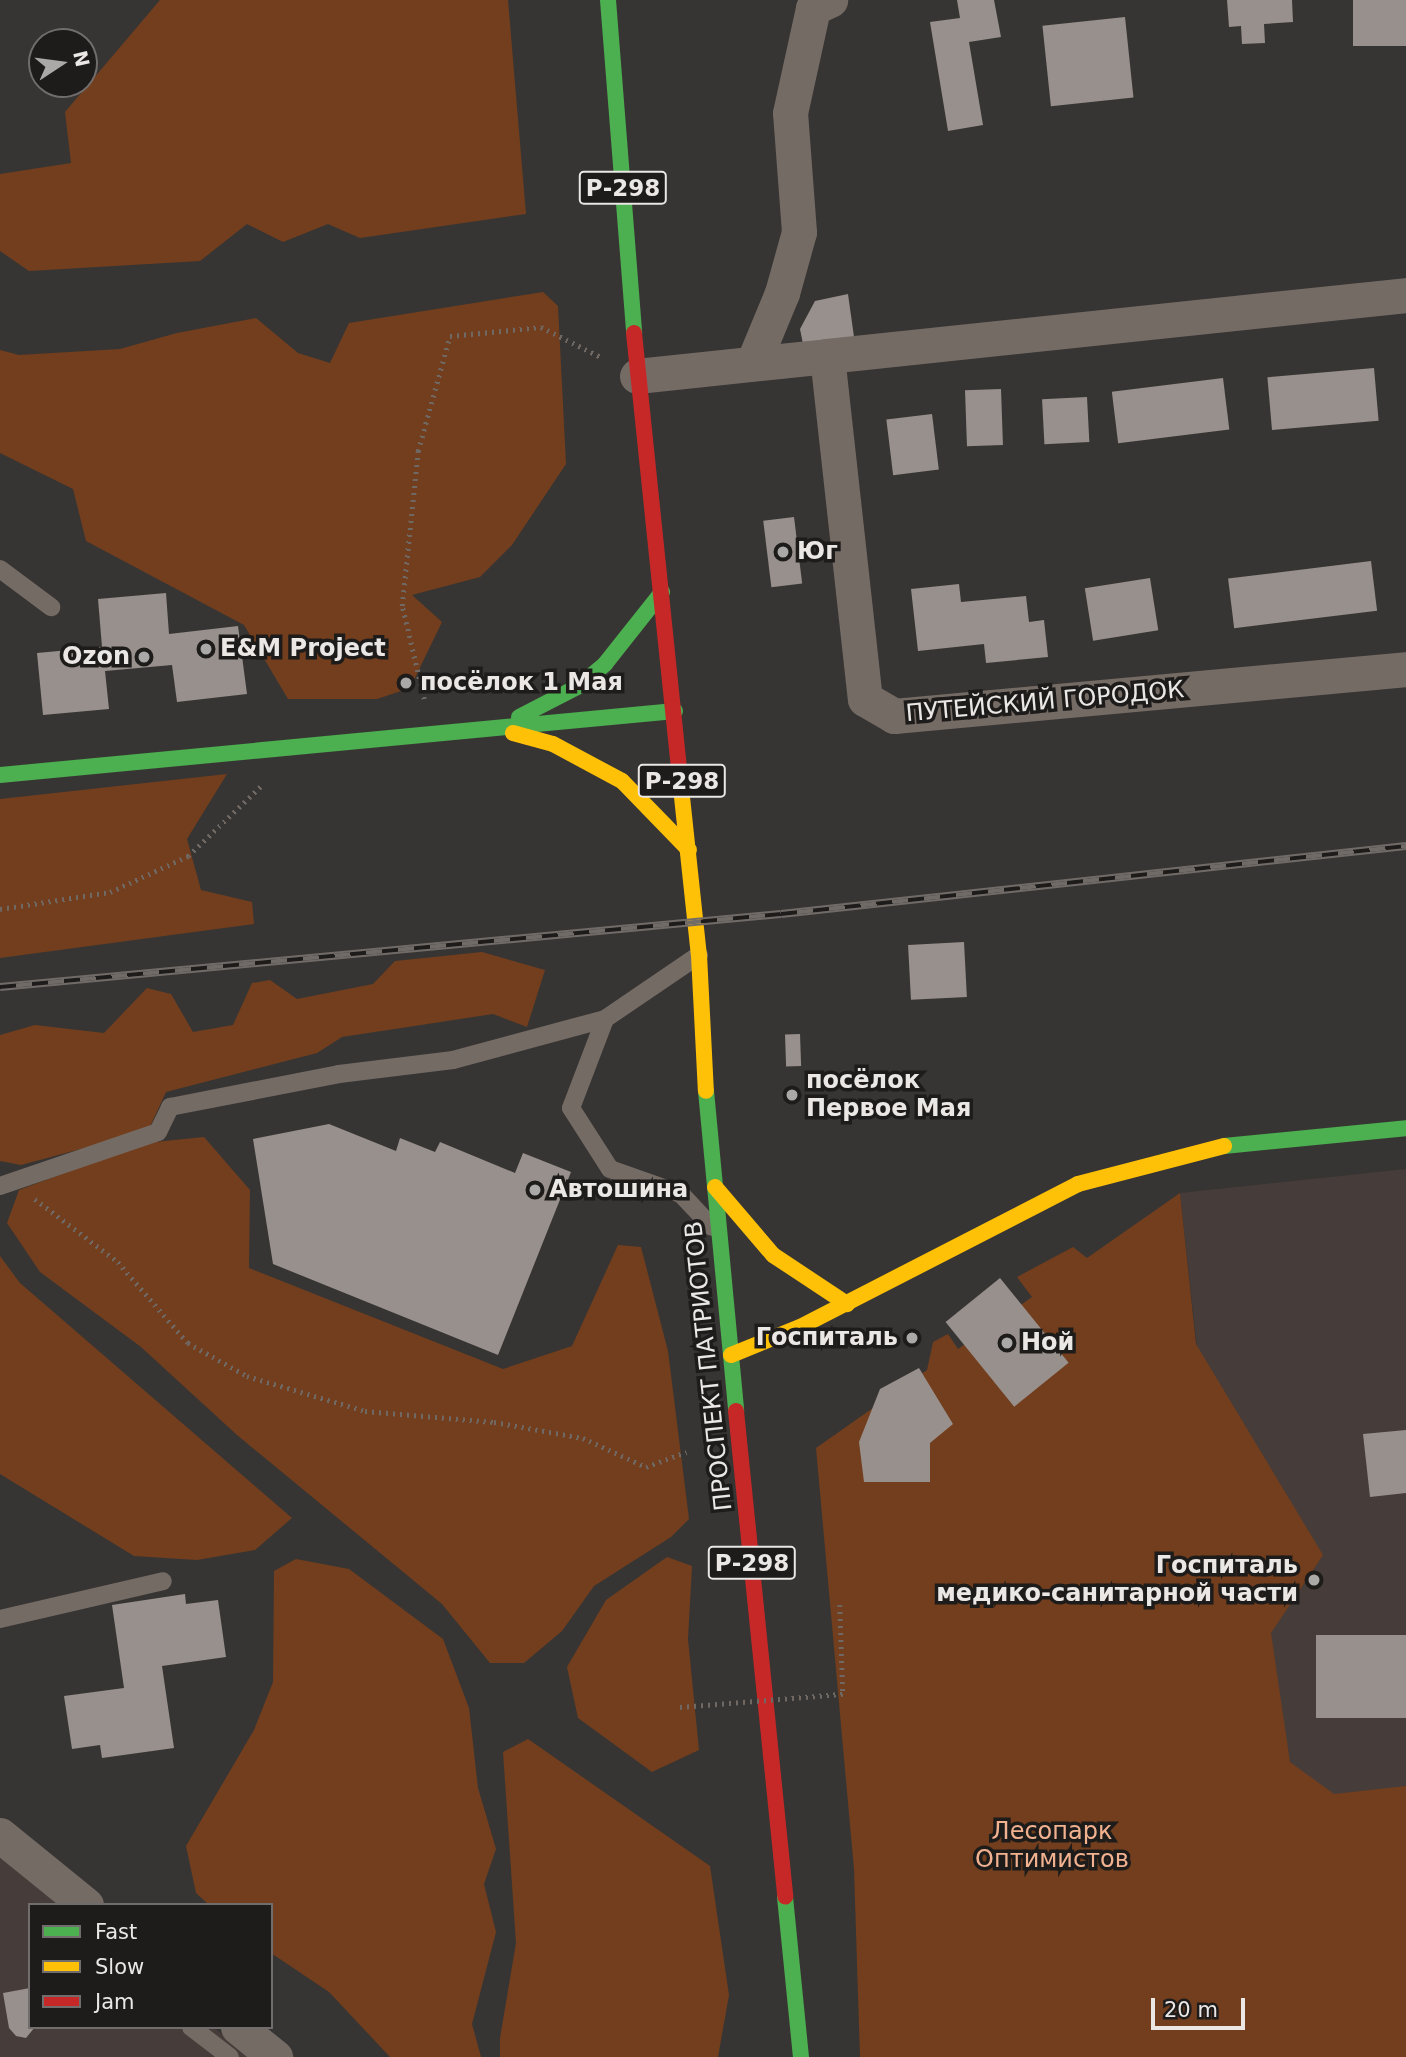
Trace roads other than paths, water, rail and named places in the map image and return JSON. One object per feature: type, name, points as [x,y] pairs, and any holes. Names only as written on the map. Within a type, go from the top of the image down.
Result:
[{"type":"main road","name":"Р-298","points":[[608,0],[637,376],[675,711]]},
{"type":"main road","points":[[494,727],[579,686],[622,647],[662,592]]},
{"type":"main road","points":[[0,775],[675,711]]},
{"type":"main road","name":"ПРОСПЕКТ ПАТРИОТОВ","points":[[675,711],[699,955],[719,1234],[801,2057]]},
{"type":"main road","points":[[494,727],[591,761],[622,781],[689,850]]},
{"type":"main road","points":[[731,1355],[847,1304],[1078,1184],[1228,1145],[1406,1128]]},
{"type":"main road","points":[[715,1187],[774,1255],[847,1304]]},
{"type":"street","points":[[753,363],[782,293],[799,232],[790,113],[813,8],[830,0]]},
{"type":"street","points":[[637,376],[1406,295]]},
{"type":"street","name":"ПУТЕЙСКИЙ ГОРОДОК","points":[[827,356],[865,699],[894,716],[1406,669]]},
{"type":"street","points":[[0,1835],[84,1903]]},
{"type":"street","points":[[240,2029],[275,2057]]},
{"type":"lane","points":[[0,569],[51,607]]},
{"type":"lane","points":[[0,1186],[158,1132],[170,1107],[339,1074],[453,1060],[605,1019],[699,955]]},
{"type":"lane","points":[[605,1019],[571,1108],[610,1169],[681,1194],[719,1234]]},
{"type":"lane","points":[[0,1619],[163,1581]]},
{"type":"lane","points":[[194,2029],[230,2057]]},
{"type":"railway","points":[[0,987],[781,914],[1406,846]]},
{"type":"place","name":"Юг","points":[[783,552]]},
{"type":"place","name":"E&M Project","points":[[206,649]]},
{"type":"place","name":"Ozon","points":[[144,657]]},
{"type":"place","name":"посёлок 1 Мая","points":[[406,683]]},
{"type":"place","name":"посёлок Первое Мая","points":[[792,1095]]},
{"type":"place","name":"Автошина","points":[[535,1190]]},
{"type":"place","name":"Госпиталь","points":[[912,1338]]},
{"type":"place","name":"Ной","points":[[1007,1343]]},
{"type":"place","name":"Госпиталь медико-санитарной части","points":[[1314,1580]]},
{"type":"park label","name":"Лесопарк Оптимистов","points":[[1052,1846]]}]
